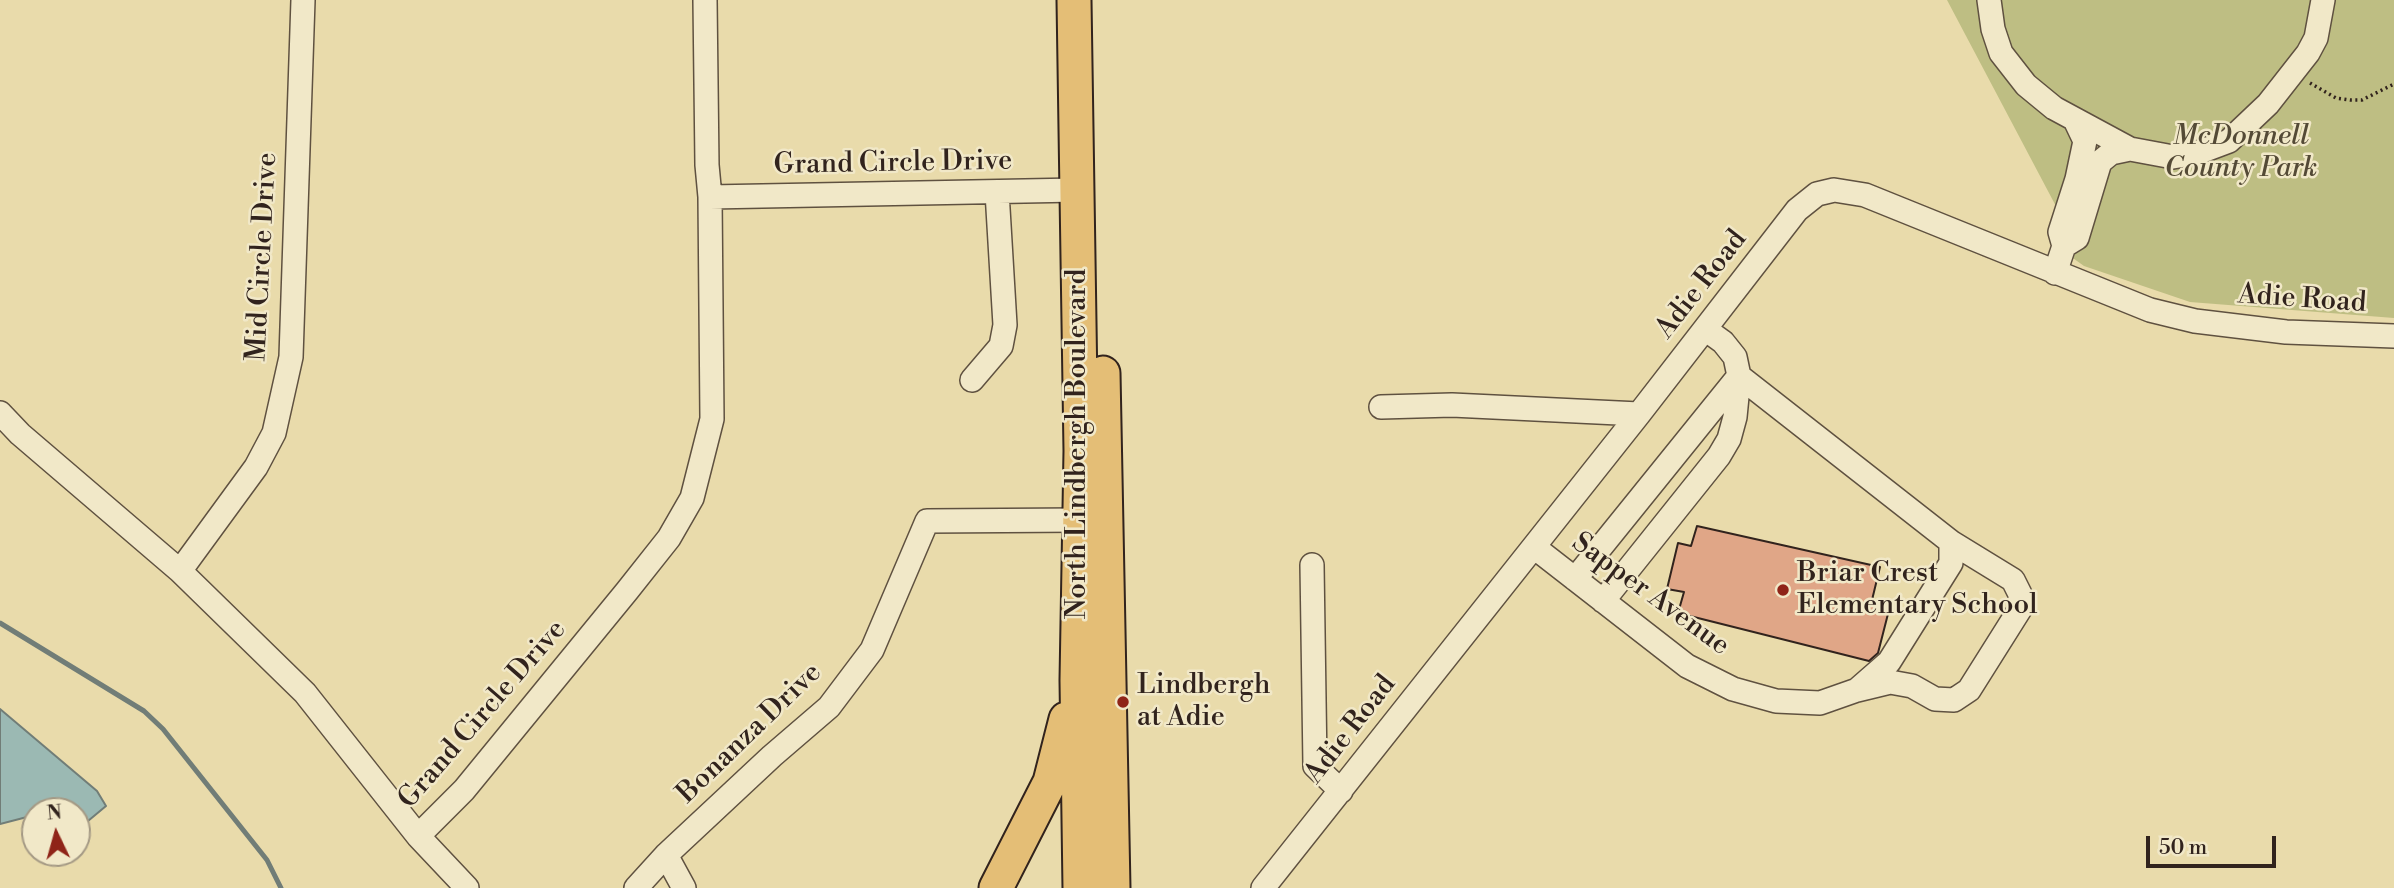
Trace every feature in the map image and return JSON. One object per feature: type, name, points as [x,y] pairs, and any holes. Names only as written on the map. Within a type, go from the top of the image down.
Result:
[{"type":"highway","name":"North Lindbergh Boulevard","points":[[1074,0],[1080,520],[1077,680],[1080,888]]},
{"type":"highway","name":"North Lindbergh Boulevard","points":[[1097,0],[1113,888]]},
{"type":"highway","points":[[996,888],[1050,782],[1077,680]]},
{"type":"street","name":"Mid Circle Drive","points":[[180,571],[256,467],[274,433],[291,357],[303,0]]},
{"type":"street","name":"Grand Circle Drive","points":[[0,413],[20,434],[180,571],[305,693],[418,836],[464,790],[601,623],[669,538],[692,498],[712,419],[705,0]]},
{"type":"street","points":[[1989,0],[1993,29],[2001,53],[2026,85],[2054,108],[2130,149],[2173,157],[2197,153],[2229,141],[2268,104],[2308,53],[2316,37],[2323,0]]},
{"type":"street","points":[[2055,273],[2064,246],[2060,232],[2077,179],[2085,141],[2075,120]]},
{"type":"street","points":[[2064,246],[2077,237],[2100,162],[2110,153],[2130,149]]},
{"type":"street","name":"Grand Circle Drive","points":[[710,197],[1077,190]]},
{"type":"street","name":"Adie Road","points":[[1263,888],[1797,210],[1817,194],[1834,190],[1865,195],[2150,310],[2195,321],[2286,332],[2394,336]]},
{"type":"street","points":[[972,380],[1001,346],[1005,325],[997,192]]},
{"type":"street","points":[[1603,601],[1719,456],[1729,439],[1735,417],[1740,376],[1735,357],[1723,342],[1705,329]]},
{"type":"street","points":[[1574,579],[1740,376]]},
{"type":"street","name":"Sapper Avenue","points":[[1534,547],[1687,666],[1733,689],[1776,701],[1820,703],[1890,682],[1912,686],[1935,699],[1954,699],[1969,690],[2020,609],[2020,594],[2013,580],[1951,542],[1740,376]]},
{"type":"street","points":[[1381,407],[1452,405],[1639,414]]},
{"type":"street","name":"Bonanza Drive","points":[[636,888],[666,855],[829,707],[872,650],[927,521],[1080,520]]},
{"type":"street","points":[[1857,690],[1889,662],[1951,563],[1951,542]]},
{"type":"street","points":[[1312,565],[1315,766],[1341,791]]},
{"type":"street","points":[[418,836],[467,888]]},
{"type":"street","points":[[666,855],[684,888]]},
{"type":"path","points":[[2306,79],[2336,98],[2350,100],[2362,100],[2394,84]]},
{"type":"green space","name":"McDonnell County Park","points":[[1947,0],[2394,0],[2394,318],[2190,302],[2084,266],[2049,241],[2058,210]]},
{"type":"water","points":[[0,709],[97,791],[106,806],[91,818],[91,797],[21,797],[21,819],[0,824]]},
{"type":"building","points":[[1697,526],[1880,567],[1872,600],[1890,606],[1878,653],[1869,661],[1678,613],[1684,592],[1667,589],[1678,543],[1691,546]]},
{"type":"waterway","points":[[0,623],[144,711],[163,729],[267,860],[281,888]]},
{"type":"place","name":"Briar Crest Elementary School","points":[[1783,590]]},
{"type":"place","name":"Lindbergh at Adie","points":[[1123,702]]}]
